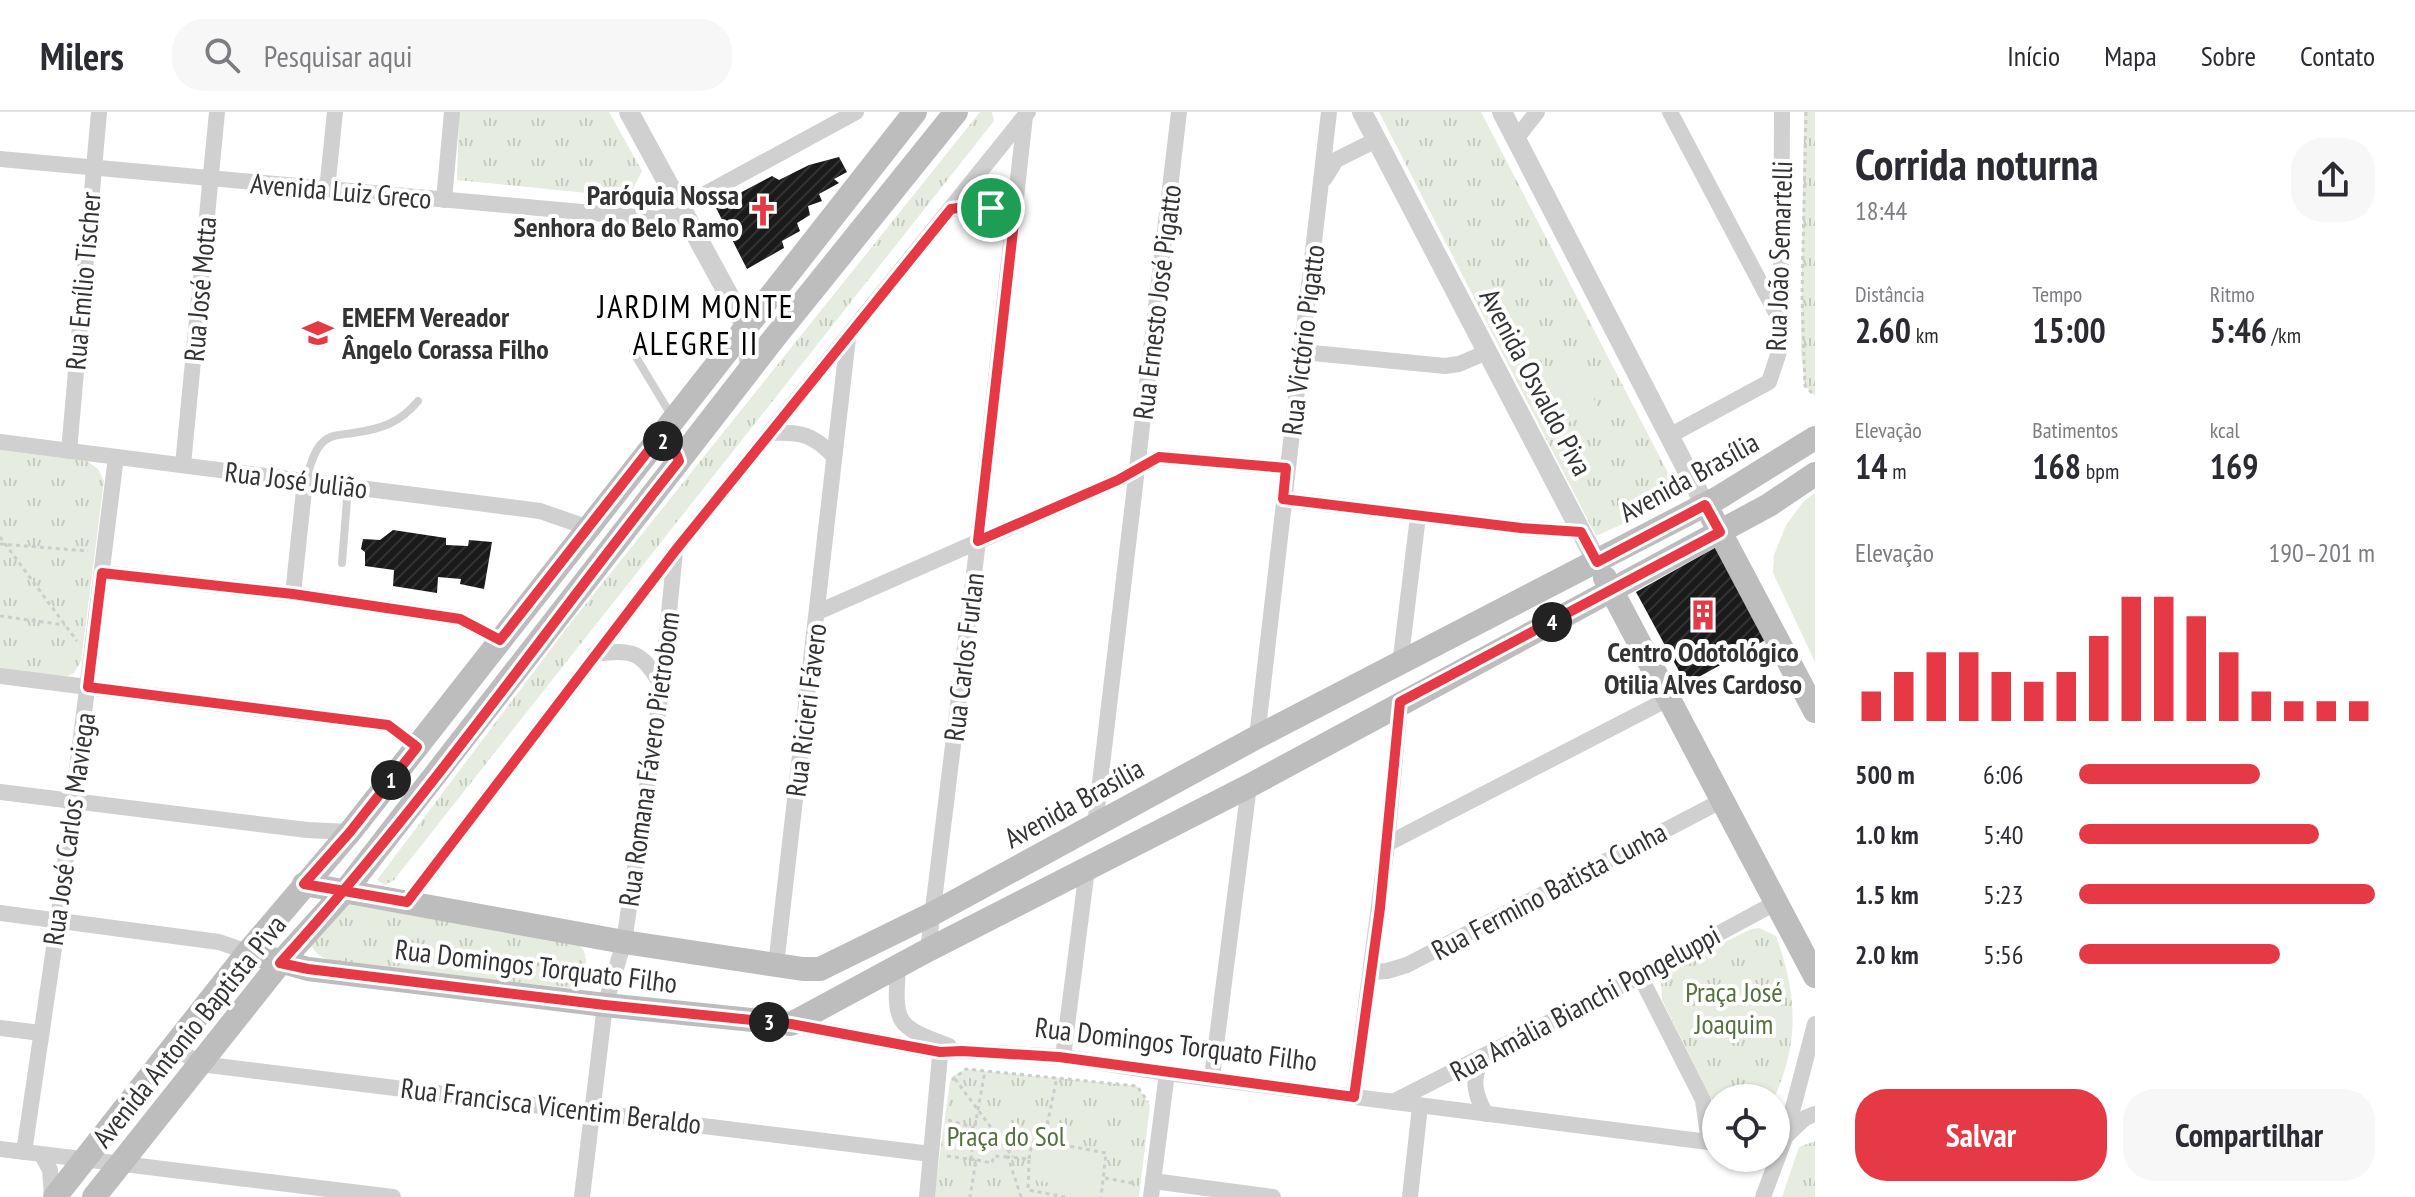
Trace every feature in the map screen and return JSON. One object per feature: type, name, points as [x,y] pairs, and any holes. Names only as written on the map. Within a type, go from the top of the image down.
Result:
[{"type":"main road","name":"Avenida Antonio Baptista Piva","points":[[54,1197],[248,952],[350,832],[915,112]]},
{"type":"main road","name":"Avenida Antonio Baptista Piva","points":[[94,1197],[280,963],[345,891],[775,337],[956,112]]},
{"type":"main road","name":"Avenida Brasília","points":[[304,884],[624,942],[820,969],[932,914],[1257,737],[1705,505],[1746,483],[1815,438]]},
{"type":"main road","points":[[656,441],[669,444],[679,461]]},
{"type":"main road","points":[[791,1024],[928,950],[1249,786],[1769,505],[1815,474]]},
{"type":"main road","points":[[1705,505],[1815,711]]},
{"type":"main road","name":"Avenida Osvaldo Piva","points":[[1597,562],[1815,976]]},
{"type":"main road","name":"Rua Domingos Torquato Filho","points":[[248,952],[308,969],[791,1024]]},
{"type":"street","name":"Rua Emílio Tischer","points":[[69,451],[99,112]]},
{"type":"street","name":"Rua José Motta","points":[[183,465],[217,112]]},
{"type":"street","points":[[327,190],[335,112]]},
{"type":"street","points":[[444,200],[452,112]]},
{"type":"street","points":[[629,112],[746,327],[750,369]]},
{"type":"street","name":"Avenida Luiz Greco","points":[[0,159],[659,219],[856,112]]},
{"type":"street","name":"Rua Ernesto José Pigatto","points":[[1095,825],[1179,112]]},
{"type":"street","name":"Rua Victório Pigatto","points":[[1257,737],[1329,112]]},
{"type":"street","name":"Avenida Osvaldo Piva","points":[[1362,112],[1597,562]]},
{"type":"street","points":[[1502,112],[1705,505]]},
{"type":"street","points":[[1516,139],[1537,112]]},
{"type":"street","points":[[1670,112],[1781,323]]},
{"type":"street","name":"Rua João Semartelli","points":[[1669,436],[1769,382],[1781,346],[1782,112]]},
{"type":"street","points":[[407,902],[675,551],[849,338],[1025,113]]},
{"type":"street","name":"Rua Carlos Furlan","points":[[928,950],[978,541],[1025,113]]},
{"type":"street","points":[[1322,182],[1336,160],[1376,140]]},
{"type":"street","points":[[951,209],[973,206],[991,208],[1014,222]]},
{"type":"street","points":[[746,327],[775,337]]},
{"type":"street","name":"Rua Ricieri Fávero","points":[[776,965],[849,338]]},
{"type":"street","points":[[1303,352],[1445,366],[1459,364],[1487,352]]},
{"type":"street","points":[[771,433],[796,432],[816,438],[834,456]]},
{"type":"street","name":"Rua José Julião","points":[[0,442],[540,511],[589,528]]},
{"type":"street","name":"Rua José Carlos Maviega","points":[[24,1152],[58,921],[116,457]]},
{"type":"street","points":[[818,612],[1159,457],[1286,468]]},
{"type":"street","points":[[293,594],[305,481]]},
{"type":"street","points":[[1283,499],[1581,532]]},
{"type":"street","points":[[1400,665],[1418,516]]},
{"type":"street","name":"Rua Romana Fávero Pietrobom","points":[[582,1197],[605,1005],[624,942],[662,685],[675,551]]},
{"type":"street","points":[[102,573],[293,594],[460,619],[500,640]]},
{"type":"street","points":[[595,654],[636,653],[651,666],[662,685]]},
{"type":"street","points":[[0,676],[388,725],[417,747]]},
{"type":"street","points":[[1387,844],[1670,698]]},
{"type":"street","points":[[1354,1097],[1387,844],[1400,702]]},
{"type":"street","points":[[1212,1077],[1249,786]]},
{"type":"street","points":[[0,792],[307,830],[350,832]]},
{"type":"street","name":"Rua Fermino Batista Cunha","points":[[1372,972],[1407,965],[1723,800]]},
{"type":"street","points":[[1061,1057],[1087,869]]},
{"type":"street","name":"Rua Amália Bianchi Pongeluppi","points":[[1393,1102],[1483,1058],[1777,902]]},
{"type":"street","points":[[0,913],[219,942],[248,952]]},
{"type":"street","name":"Rua Domingos Torquato Filho","points":[[898,967],[897,1003],[901,1021],[913,1033],[940,1048]]},
{"type":"street","points":[[1640,976],[1702,1098]]},
{"type":"street","name":"Rua Domingos Torquato Filho","points":[[791,1024],[962,1051],[1061,1057],[1702,1142]]},
{"type":"street","points":[[1790,1119],[1815,1024]]},
{"type":"street","points":[[0,1028],[41,1033]]},
{"type":"street","name":"Rua Francisca Vicentim Beraldo","points":[[175,1048],[200,1064],[931,1154]]},
{"type":"street","points":[[927,1197],[940,1048]]},
{"type":"street","points":[[1483,1058],[1475,1070],[1474,1082],[1476,1095],[1486,1114]]},
{"type":"street","points":[[1167,1073],[1148,1188],[1273,1197]]},
{"type":"street","points":[[1410,1197],[1420,1106]]},
{"type":"street","points":[[1790,1133],[1805,1118],[1815,1114]]},
{"type":"street","points":[[0,1149],[393,1197]]},
{"type":"street","points":[[42,1155],[50,1170],[54,1197]]},
{"type":"street","points":[[1763,1197],[1771,1172]]},
{"type":"lane","points":[[633,352],[674,419]]},
{"type":"lane","points":[[305,481],[317,450],[324,441],[390,424],[406,416],[418,401]]},
{"type":"lane","points":[[342,563],[348,487]]},
{"type":"path","points":[[1806,112],[1805,386],[1815,396]]},
{"type":"path","points":[[0,537],[2,545],[79,644],[81,637]]},
{"type":"path","points":[[2,545],[91,552]]},
{"type":"path","points":[[0,616],[65,625]]},
{"type":"path","points":[[1044,1140],[1061,1057]]},
{"type":"path","points":[[950,1082],[966,1069],[1137,1086],[1150,1105]]},
{"type":"path","points":[[970,1197],[975,1128],[985,1071]]},
{"type":"path","points":[[954,1077],[1011,1157],[1021,1197]]},
{"type":"path","points":[[945,1131],[946,1119],[975,1128]]},
{"type":"path","points":[[1065,1197],[1028,1190],[1032,1143],[1044,1140],[1106,1153],[1101,1197]]},
{"type":"path","points":[[931,1154],[992,1163],[994,1156],[1029,1159]]},
{"type":"path","points":[[1103,1177],[1148,1188]]},
{"type":"green space","points":[[459,112],[609,112],[642,171],[632,191],[617,196],[457,180]]},
{"type":"green space","points":[[980,112],[992,112],[994,121],[394,880],[385,885],[377,880],[569,625]]},
{"type":"green space","points":[[1379,112],[1481,112],[1681,498],[1596,536]]},
{"type":"green space","points":[[1804,112],[1815,112],[1815,396],[1805,386],[1801,351]]},
{"type":"green space","points":[[1580,360],[1598,410],[1567,423],[1549,373]]},
{"type":"green space","points":[[0,450],[87,461],[98,469],[104,481],[81,661],[74,673],[67,676],[0,671]]},
{"type":"green space","points":[[1815,493],[1815,662],[1773,573],[1774,555],[1786,525],[1803,502]]},
{"type":"green space","points":[[346,904],[577,944],[585,957],[581,986],[572,988],[331,961],[317,953],[311,945]]},
{"type":"green space","name":"Praça José Joaquim","points":[[1759,928],[1776,936],[1788,978],[1792,1037],[1782,1077],[1779,1084],[1704,1084],[1662,1000],[1661,982],[1665,972],[1751,929]]},
{"type":"green space","name":"Praça do Sol","points":[[966,1069],[1137,1086],[1150,1105],[1139,1197],[934,1197],[950,1082],[953,1076]]},
{"type":"green space","points":[[1815,1141],[1815,1197],[1782,1197],[1799,1147]]},
{"type":"green space","points":[[1039,1145],[1101,1155],[1097,1191],[1034,1180]]},
{"type":"building","name":"Paróquia Nossa Senhora do Belo Ramo","points":[[839,157],[847,172],[834,179],[839,183],[819,194],[822,201],[808,206],[810,215],[797,223],[800,231],[782,241],[784,248],[747,269],[713,202],[733,189],[738,194],[772,176],[779,180],[809,165]]},
{"type":"building","points":[[393,530],[446,538],[446,545],[468,546],[469,540],[492,542],[484,589],[460,584],[461,579],[438,577],[437,593],[393,586],[394,570],[365,566],[365,552],[361,549],[363,539],[380,540]]},
{"type":"building","name":"Centro Odotológico Otilia Alves Cardoso","points":[[1718,546],[1771,637],[1686,684],[1636,592]]},
{"type":"place","name":"Paróquia Nossa Senhora do Belo Ramo","points":[[763,211]]},
{"type":"place","name":"EMEFM Vereador Ângelo Corassa Filho","points":[[318,333]]},
{"type":"place","name":"Centro Odotológico Otilia Alves Cardoso","points":[[1703,615]]},
{"type":"district","name":"JARDIM MONTE ALEGRE II","points":[[696,326]]},
{"type":"route","points":[[991,208],[973,206],[951,209],[675,551],[407,902],[345,891],[304,884],[417,747],[388,725],[88,687],[102,573],[293,594],[460,619],[500,640],[656,441],[669,444],[676,452],[679,461],[345,891],[280,963],[605,1005],[791,1024],[940,1052],[1059,1057],[1354,1097],[1380,908],[1400,702],[1720,532],[1705,505],[1597,562],[1581,532],[1521,528],[1283,499],[1286,468],[1159,457],[1118,480],[978,541],[1014,222],[991,208]]}]
